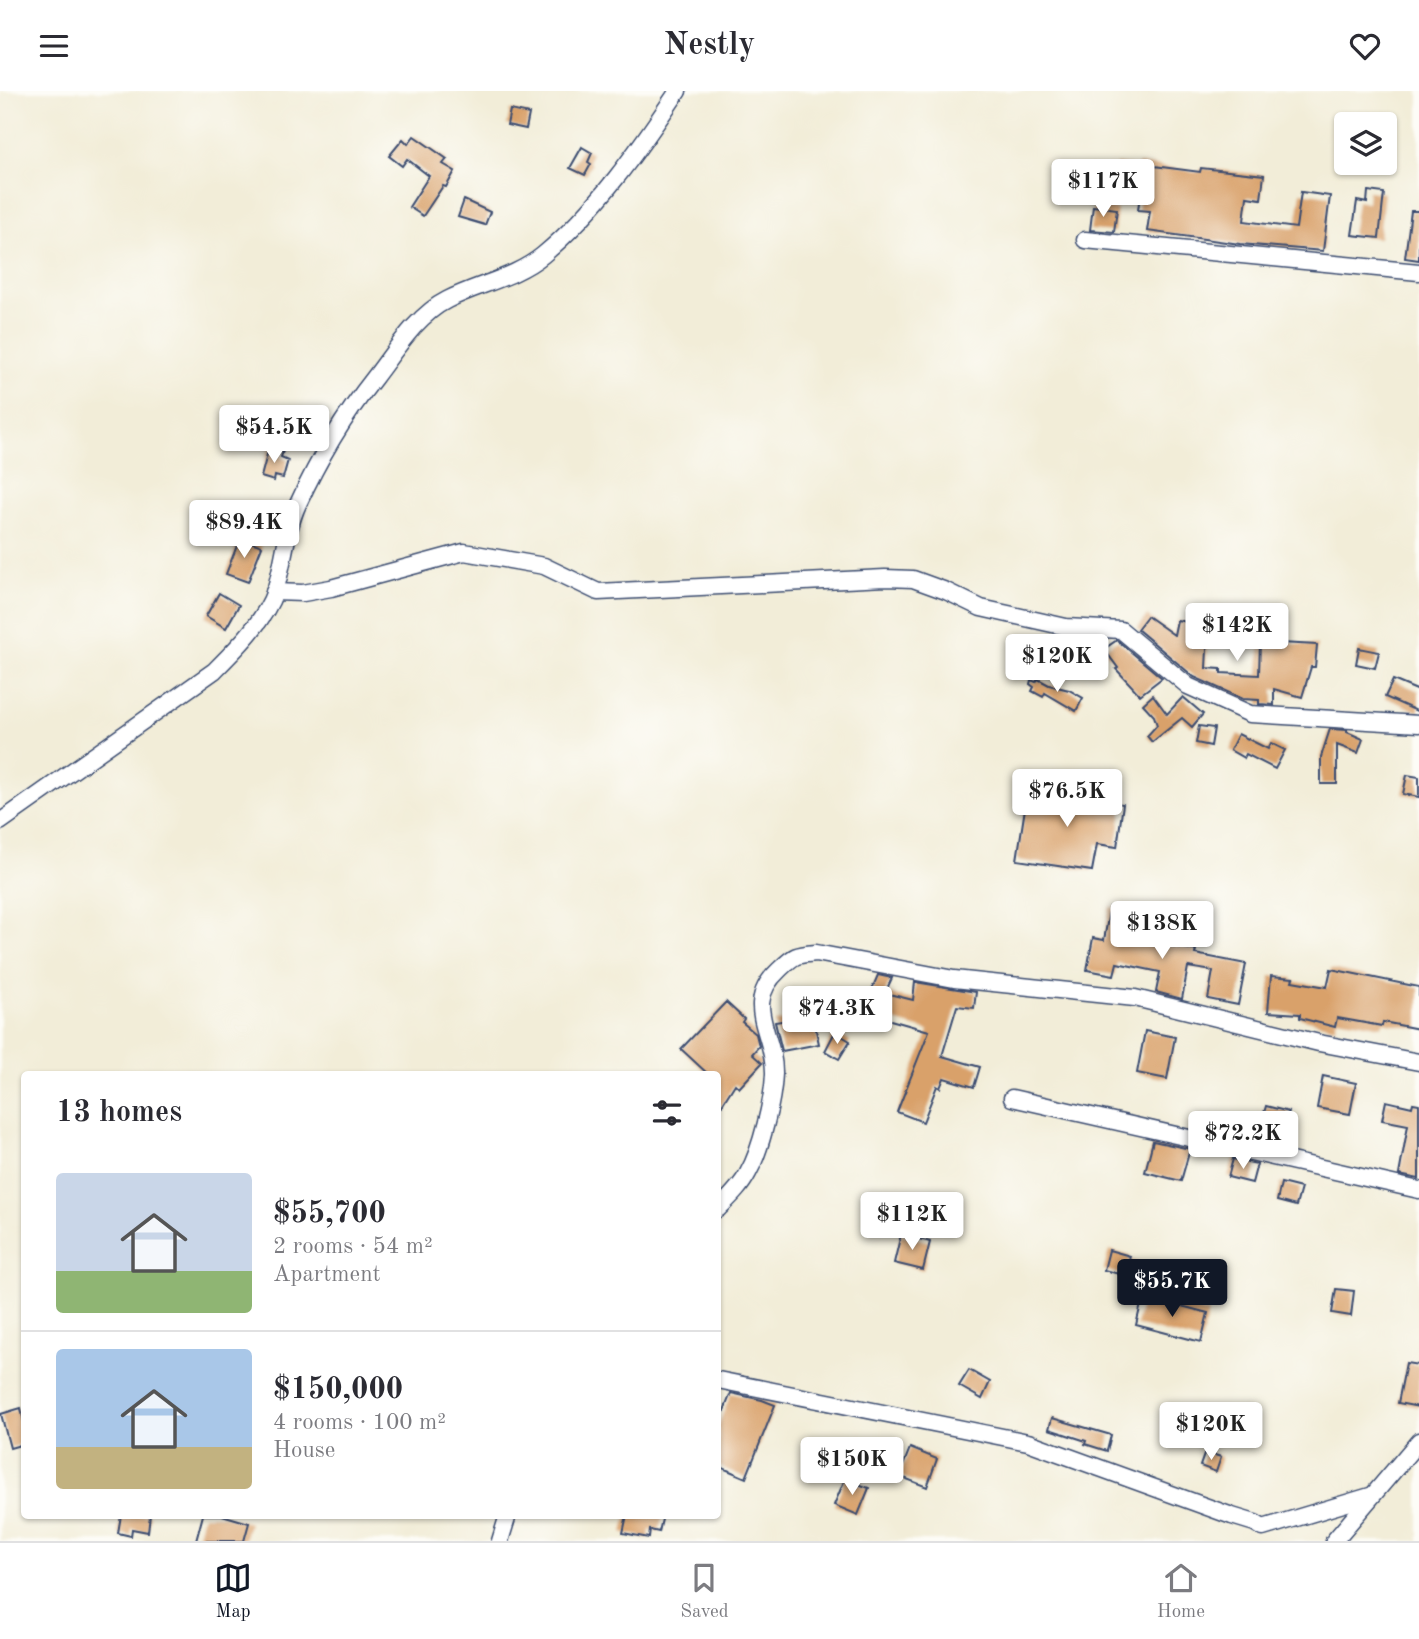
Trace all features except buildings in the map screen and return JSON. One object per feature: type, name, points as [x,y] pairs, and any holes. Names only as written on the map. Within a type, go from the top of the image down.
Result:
[{"type":"street","points":[[0,822],[214,671],[237,647],[255,625],[274,592],[283,549],[297,506],[334,438],[373,379],[424,317],[446,300],[499,280],[542,256],[610,185],[678,91]]},
{"type":"street","points":[[1085,240],[1419,272]]},
{"type":"street","points":[[274,592],[303,593],[331,588],[464,552],[544,566],[598,592],[885,577],[913,579],[981,608],[1066,627],[1121,630],[1188,686],[1250,714],[1419,724]]},
{"type":"street","points":[[721,1206],[734,1194],[749,1172],[770,1108],[773,1062],[759,1005],[762,992],[771,977],[795,955],[816,953],[954,979],[1135,998],[1320,1043],[1419,1062]]},
{"type":"street","points":[[1012,1098],[1419,1190]]},
{"type":"street","points":[[721,1381],[1028,1443],[1263,1528],[1370,1496]]},
{"type":"street","points":[[1334,1541],[1419,1441]]},
{"type":"street","points":[[500,1541],[507,1519]]}]
